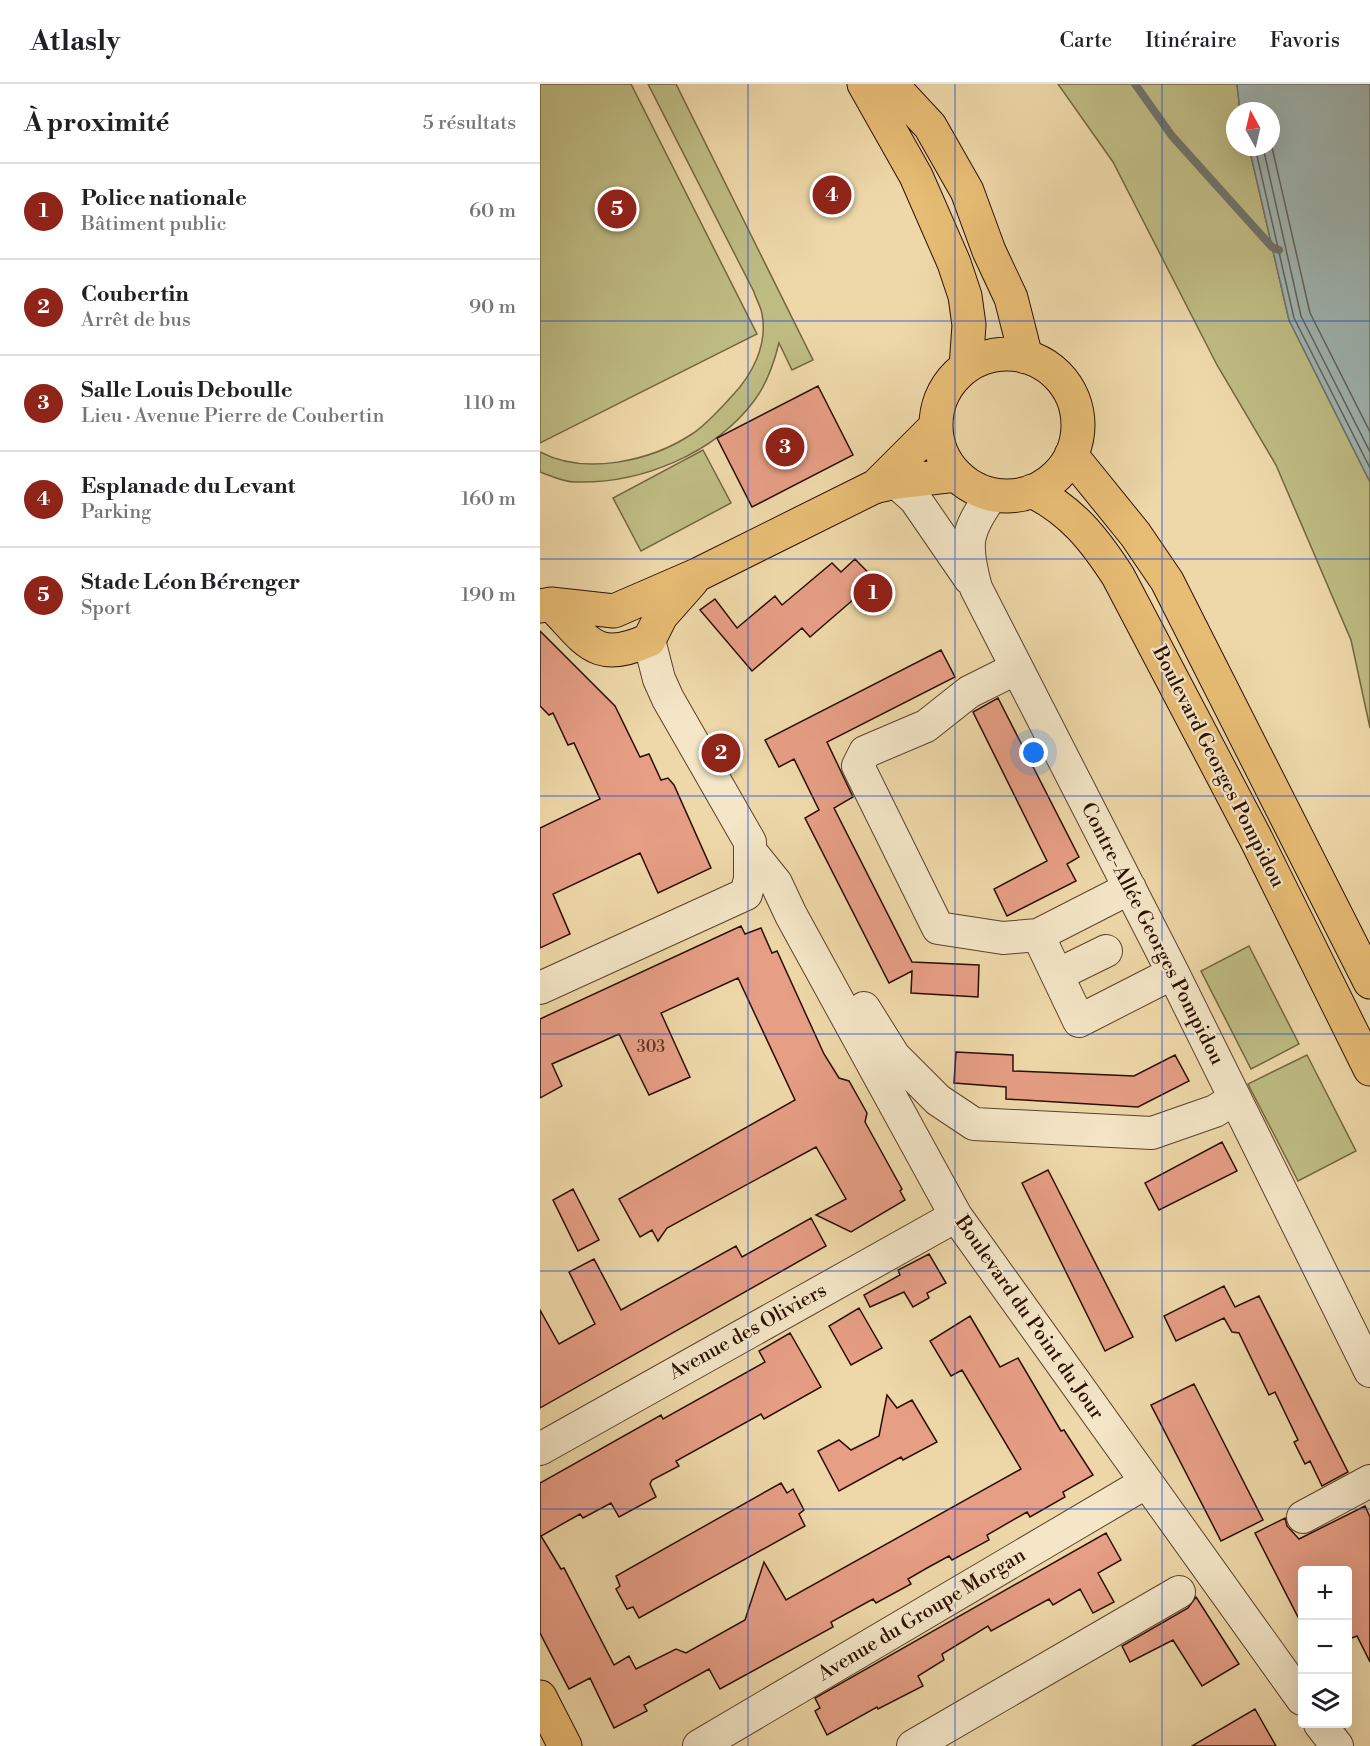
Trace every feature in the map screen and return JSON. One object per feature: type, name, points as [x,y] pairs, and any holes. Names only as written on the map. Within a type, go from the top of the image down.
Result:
[{"type":"main road","points":[[864,84],[916,176],[954,263],[965,296],[969,325],[966,367]]},
{"type":"main road","points":[[891,84],[930,126],[967,191],[989,251],[1011,298],[1026,357]]},
{"type":"main road","points":[[1005,354],[1026,357],[1044,365],[1060,378],[1071,395],[1077,415],[1077,435],[1071,455],[1049,483],[1032,491],[1005,496],[992,495],[972,488],[956,475],[938,445],[935,427],[937,410],[943,393],[953,378],[966,367],[985,358],[1005,354]]},
{"type":"main road","points":[[885,485],[935,427]]},
{"type":"main road","name":"Boulevard Georges Pompidou","points":[[1071,455],[1134,534],[1167,580],[1370,982]]},
{"type":"main road","points":[[544,601],[614,611],[698,575],[885,485],[956,475]]},
{"type":"main road","name":"Boulevard Georges Pompidou","points":[[1032,491],[1055,502],[1076,519],[1093,538],[1118,576],[1255,837],[1370,1069]]},
{"type":"main road","points":[[544,601],[594,648],[607,652],[622,650],[649,640],[661,616],[698,575]]},
{"type":"main road","points":[[614,611],[649,640]]},
{"type":"main road","points":[[600,650],[614,611]]},
{"type":"main road","points":[[540,1696],[565,1746]]},
{"type":"street","points":[[885,485],[915,499],[976,588]]},
{"type":"street","name":"Contre-Allée Georges Pompidou","points":[[992,495],[970,534],[967,555],[976,588],[1173,973],[1370,1371]]},
{"type":"street","name":"Boulevard du Point du Jour","points":[[649,640],[659,679],[668,699],[750,842],[746,894]]},
{"type":"street","points":[[1017,668],[969,692],[926,726],[865,752],[858,766],[938,928],[1003,938],[1038,935],[1130,888]]},
{"type":"street","name":"Boulevard du Point du Jour","points":[[751,852],[776,883],[839,1004],[956,1216],[1145,1483],[1298,1693]]},
{"type":"street","points":[[540,988],[746,894],[768,902],[791,915]]},
{"type":"street","points":[[1038,935],[1078,1021],[1173,973]]},
{"type":"street","points":[[1057,975],[1107,951]]},
{"type":"street","points":[[839,1004],[865,1008],[894,1056],[938,1100],[974,1124],[1152,1133],[1215,1111],[1234,1099]]},
{"type":"street","name":"Avenue des Oliviers","points":[[540,1449],[956,1216]]},
{"type":"street","points":[[1303,1517],[1370,1481]]},
{"type":"street","name":"Avenue du Groupe Morgan","points":[[699,1746],[1145,1483]]},
{"type":"street","points":[[913,1746],[1179,1592]]},
{"type":"street","points":[[1323,1728],[1337,1746]]},
{"type":"shaded area","points":[[540,84],[631,84],[757,334],[540,443]]},
{"type":"shaded area","points":[[648,84],[676,84],[813,360],[792,370],[779,343],[763,388],[738,420],[697,450],[674,462],[625,478],[566,481],[540,472],[540,452],[577,463],[597,464],[638,458],[676,444],[703,426],[739,388],[757,359],[763,337],[761,309],[754,292]]},
{"type":"shaded area","points":[[1058,84],[1237,84],[1239,102],[1226,102],[1226,156],[1251,156],[1289,320],[1370,482],[1370,728],[1351,640],[1276,465],[1217,365],[1113,162]]},
{"type":"shaded area","points":[[703,450],[731,503],[641,551],[613,498]]},
{"type":"shaded area","points":[[1249,946],[1299,1044],[1251,1069],[1201,971]]},
{"type":"shaded area","points":[[1307,1055],[1356,1151],[1298,1181],[1248,1084]]},
{"type":"water","points":[[1237,84],[1370,84],[1370,482],[1289,320],[1251,156],[1280,156],[1280,102],[1239,102]]},
{"type":"building","points":[[818,386],[853,455],[752,507],[717,438]]},
{"type":"building","points":[[855,559],[889,594],[866,614],[854,599],[810,637],[802,628],[752,671],[700,610],[715,599],[737,628],[775,596],[782,605],[832,563],[841,572]]},
{"type":"building","points":[[540,631],[615,706],[640,757],[649,754],[661,780],[668,778],[674,785],[711,868],[658,893],[640,853],[553,894],[570,934],[540,948],[540,828],[600,799],[574,743],[568,745],[553,713],[549,715],[540,706]]},
{"type":"building","points":[[941,650],[955,677],[827,742],[853,797],[834,808],[912,962],[979,965],[978,997],[911,993],[912,971],[889,983],[805,818],[819,810],[794,759],[779,767],[765,740]]},
{"type":"building","points":[[998,698],[1079,857],[1067,864],[1076,881],[1007,916],[994,889],[1047,861],[973,712]]},
{"type":"building","points":[[741,926],[745,934],[761,928],[772,953],[777,951],[824,1054],[839,1078],[849,1081],[867,1113],[865,1122],[902,1189],[900,1191],[905,1200],[851,1232],[816,1215],[846,1199],[816,1147],[667,1228],[658,1241],[652,1230],[640,1237],[619,1199],[795,1100],[738,978],[661,1013],[690,1077],[649,1095],[619,1034],[552,1064],[562,1086],[540,1098],[540,1019]]},
{"type":"building","points":[[956,1052],[1013,1055],[1013,1071],[1134,1076],[1175,1055],[1189,1081],[1138,1107],[1006,1099],[1006,1087],[954,1083]]},
{"type":"building","points":[[1222,1142],[1237,1171],[1159,1210],[1145,1183]]},
{"type":"building","points":[[1048,1170],[1133,1337],[1105,1351],[1022,1183]]},
{"type":"building","points":[[573,1189],[599,1240],[578,1251],[553,1200]]},
{"type":"building","points":[[811,1218],[826,1246],[540,1408],[540,1310],[559,1344],[595,1324],[569,1272],[594,1259],[621,1310],[736,1246],[742,1257]]},
{"type":"building","points":[[929,1254],[946,1283],[927,1293],[929,1298],[913,1307],[904,1292],[870,1307],[864,1295],[900,1275],[898,1270]]},
{"type":"building","points":[[1224,1286],[1235,1307],[1259,1296],[1348,1472],[1322,1486],[1310,1461],[1305,1464],[1294,1442],[1298,1440],[1275,1392],[1269,1395],[1239,1333],[1232,1332],[1224,1318],[1176,1341],[1164,1316]]},
{"type":"building","points":[[859,1308],[882,1348],[851,1365],[829,1326]]},
{"type":"building","points":[[970,1316],[1000,1367],[1018,1358],[1061,1431],[1064,1430],[1093,1475],[1063,1492],[1065,1497],[1030,1517],[1027,1512],[987,1535],[989,1540],[952,1560],[949,1556],[927,1568],[908,1579],[911,1584],[876,1603],[873,1599],[831,1622],[833,1627],[720,1689],[709,1669],[644,1705],[647,1711],[614,1728],[590,1678],[569,1689],[540,1633],[540,1483],[661,1415],[663,1419],[765,1362],[759,1351],[790,1333],[821,1387],[764,1419],[761,1414],[676,1461],[679,1466],[652,1480],[650,1484],[656,1497],[619,1517],[611,1503],[583,1518],[580,1514],[541,1536],[561,1569],[564,1568],[614,1665],[629,1656],[636,1669],[676,1649],[686,1653],[745,1620],[764,1562],[786,1600],[1021,1469],[962,1370],[951,1376],[930,1341]]},
{"type":"building","points":[[1194,1384],[1263,1520],[1221,1541],[1151,1405]]},
{"type":"building","points":[[887,1395],[897,1408],[912,1400],[937,1442],[903,1460],[901,1457],[839,1491],[818,1451],[839,1440],[851,1450],[879,1436]]},
{"type":"building","points":[[781,1483],[787,1493],[793,1489],[804,1510],[799,1514],[805,1526],[639,1618],[633,1607],[627,1609],[616,1589],[620,1586],[616,1576]]},
{"type":"building","points":[[1365,1506],[1370,1517],[1370,1662],[1357,1636],[1352,1638],[1352,1566],[1298,1566],[1298,1617],[1255,1533],[1285,1518],[1287,1526],[1299,1539]]},
{"type":"building","points":[[1106,1533],[1121,1560],[1098,1573],[1114,1602],[1093,1613],[1080,1589],[1053,1605],[1049,1599],[991,1631],[988,1626],[942,1654],[944,1660],[918,1676],[923,1686],[878,1709],[877,1707],[827,1735],[815,1711],[820,1708],[815,1698]]},
{"type":"building","points":[[1196,1597],[1239,1664],[1202,1686],[1173,1640],[1130,1662],[1122,1646],[1188,1608]]},
{"type":"building","points":[[1255,1709],[1276,1746],[1192,1746]]},
{"type":"waterway","points":[[1135,84],[1172,136],[1272,247],[1279,250]]},
{"type":"place","name":"Esplanade du Levant","points":[[832,195]]},
{"type":"place","name":"Stade Léon Bérenger","points":[[617,209]]},
{"type":"place","name":"Salle Louis Deboulle","points":[[785,447]]},
{"type":"place","name":"Police nationale","points":[[873,593]]},
{"type":"place","name":"Coubertin","points":[[721,753]]}]
